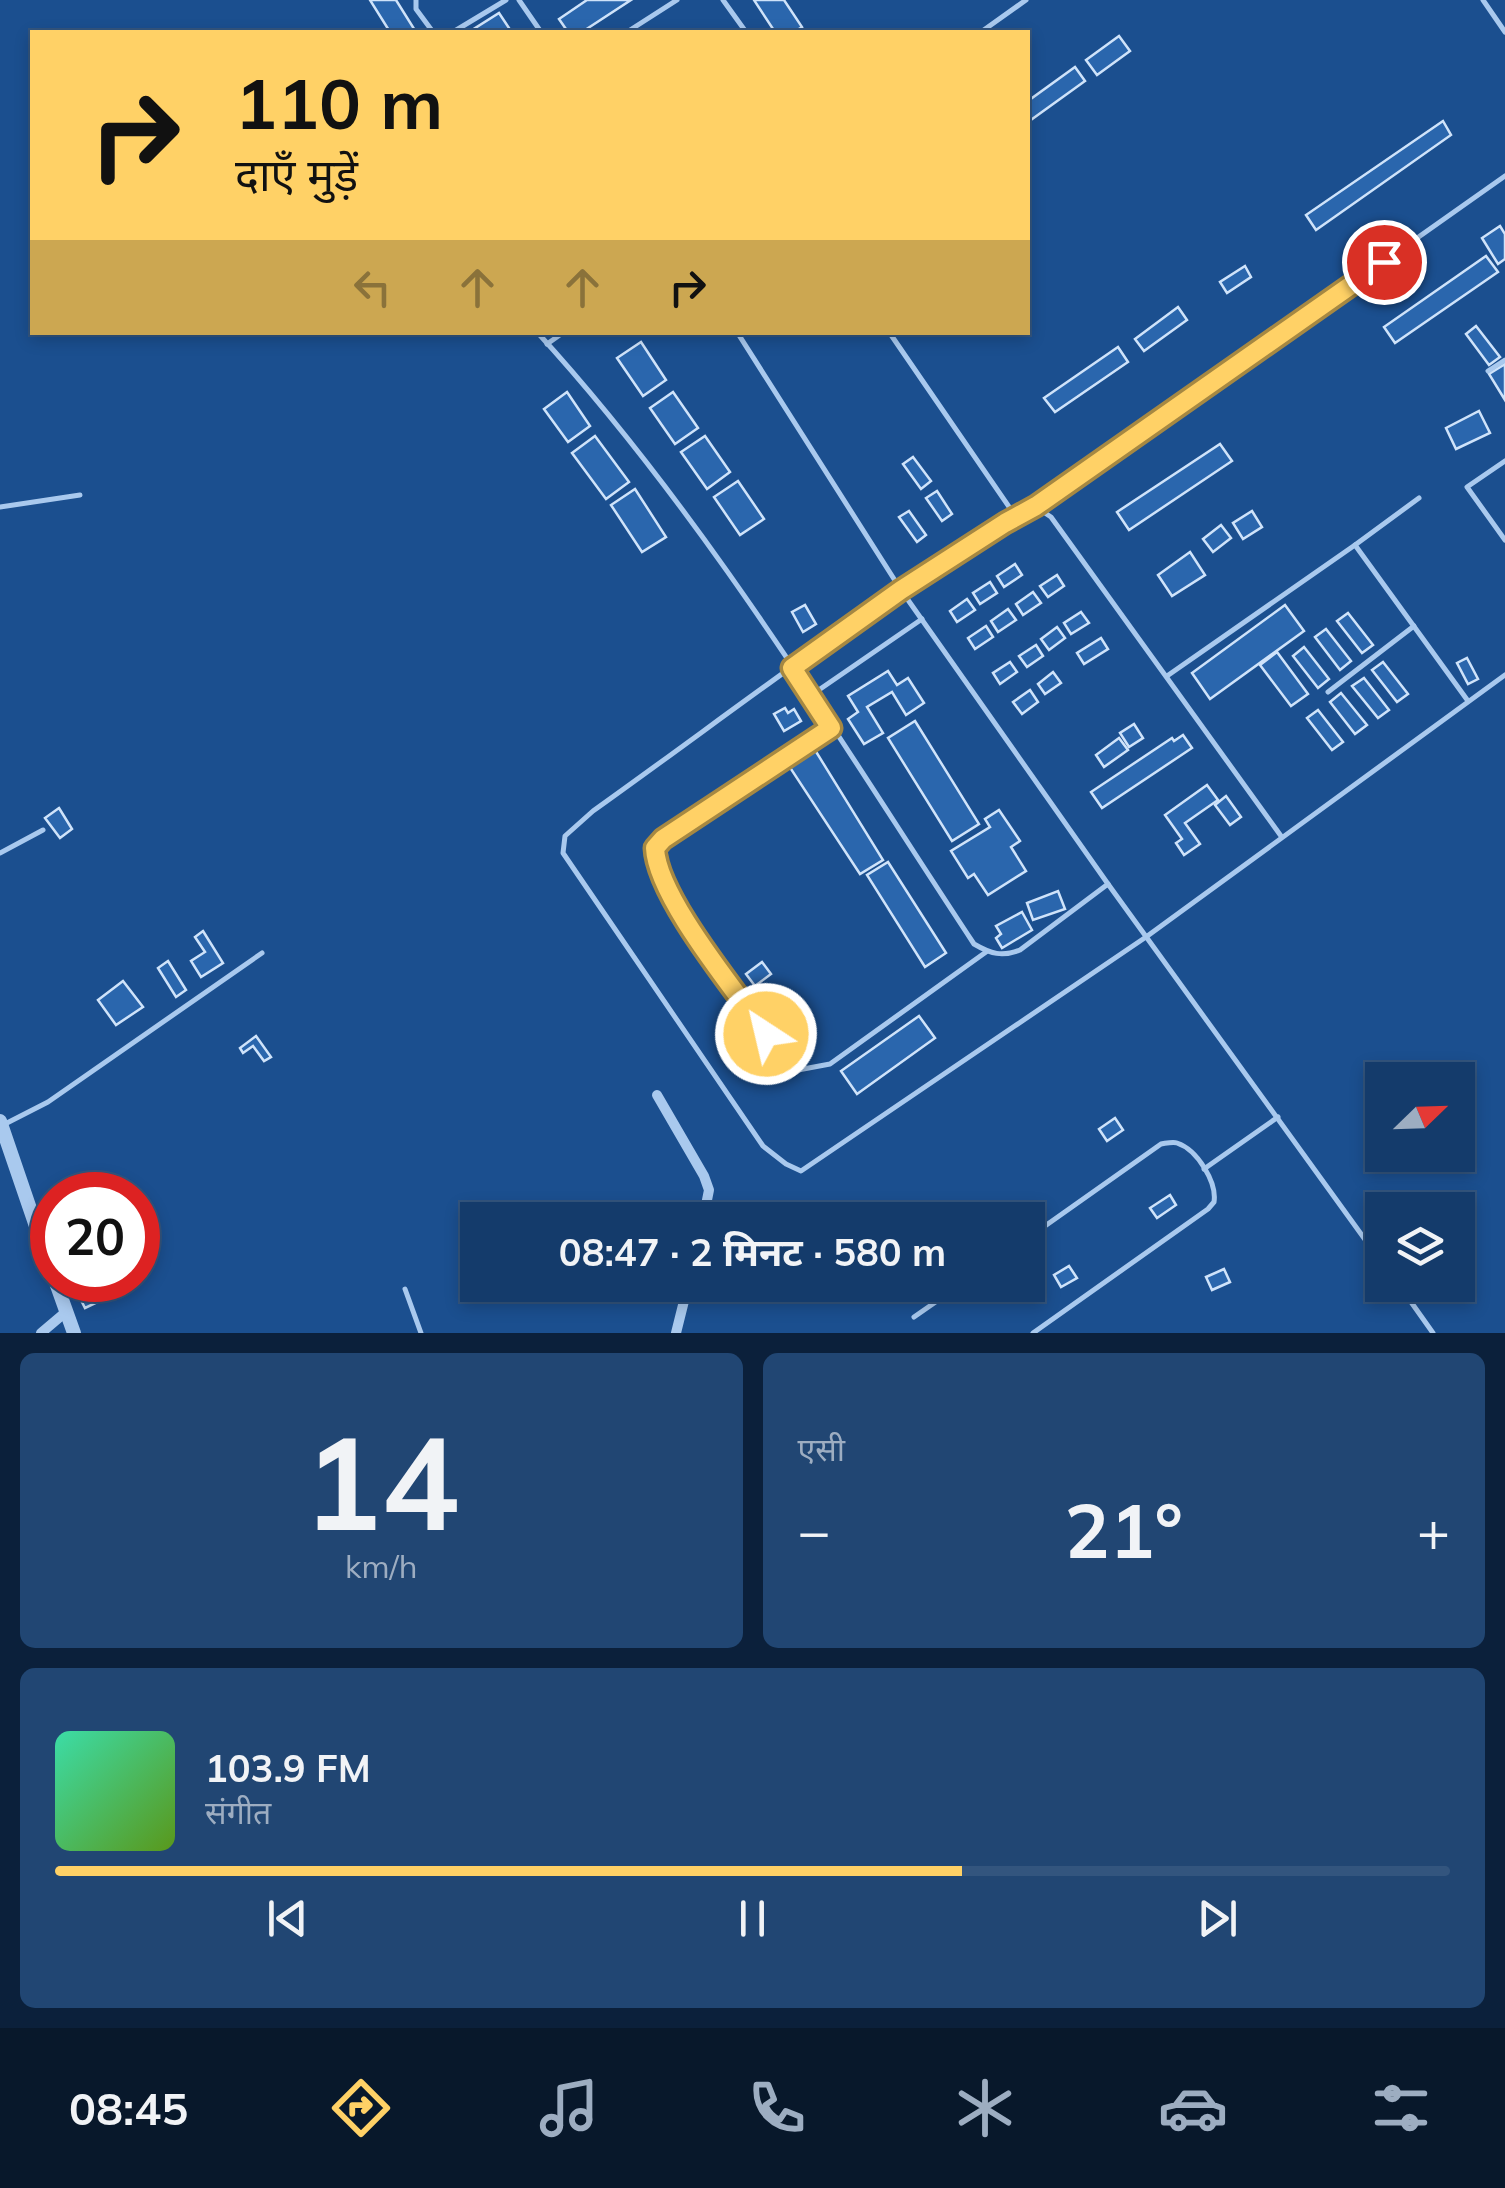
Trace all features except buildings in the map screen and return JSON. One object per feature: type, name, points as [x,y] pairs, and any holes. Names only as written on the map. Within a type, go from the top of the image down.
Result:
[{"type":"street","points":[[657,1095],[704,1176],[709,1190],[707,1202]]},
{"type":"street","points":[[1,1123],[30,1208]]},
{"type":"street","points":[[63,1302],[74,1333]]},
{"type":"street","points":[[676,1333],[684,1302]]},
{"type":"street","points":[[41,1333],[67,1312]]},
{"type":"lane","points":[[416,0],[416,9],[432,30]]},
{"type":"lane","points":[[456,30],[506,0]]},
{"type":"lane","points":[[519,0],[539,30]]},
{"type":"lane","points":[[630,30],[677,0]]},
{"type":"lane","points":[[723,0],[745,30]]},
{"type":"lane","points":[[983,30],[1026,0]]},
{"type":"lane","points":[[1483,0],[1505,32]]},
{"type":"lane","points":[[1505,176],[1036,506],[901,590],[593,811],[565,836],[563,853],[763,1146],[801,1171],[1146,937],[1505,675]]},
{"type":"lane","points":[[540,335],[602,403],[710,545],[974,944],[986,952],[1006,956],[1020,950],[1108,884]]},
{"type":"lane","points":[[548,344],[560,335]]},
{"type":"lane","points":[[739,335],[901,590],[1365,1239]]},
{"type":"lane","points":[[891,335],[1016,516]]},
{"type":"lane","points":[[1488,371],[1505,360]]},
{"type":"lane","points":[[1505,461],[1467,487],[1505,540]]},
{"type":"lane","points":[[0,506],[80,495]]},
{"type":"lane","points":[[1167,676],[1419,498]]},
{"type":"lane","points":[[1036,506],[1051,517],[1281,836]]},
{"type":"lane","points":[[1355,545],[1468,700]]},
{"type":"lane","points":[[810,696],[922,619]]},
{"type":"lane","points":[[1328,692],[1414,626]]},
{"type":"lane","points":[[831,728],[663,839],[655,848],[666,891],[786,1063],[798,1070],[830,1064],[986,952]]},
{"type":"lane","points":[[0,853],[42,830]]},
{"type":"lane","points":[[1,1123],[61,1094],[262,953]]},
{"type":"lane","points":[[1204,1169],[1278,1117]]},
{"type":"lane","points":[[1033,1333],[1208,1208],[1216,1192],[1187,1149],[1176,1142],[1161,1144],[1045,1226]]},
{"type":"lane","points":[[406,1289],[421,1333]]},
{"type":"lane","points":[[914,1317],[936,1302]]},
{"type":"lane","points":[[1410,1302],[1433,1333]]},
{"type":"route","points":[[766,1034],[666,891],[655,848],[831,728],[792,668],[901,590],[1036,506],[1384,262]]}]
